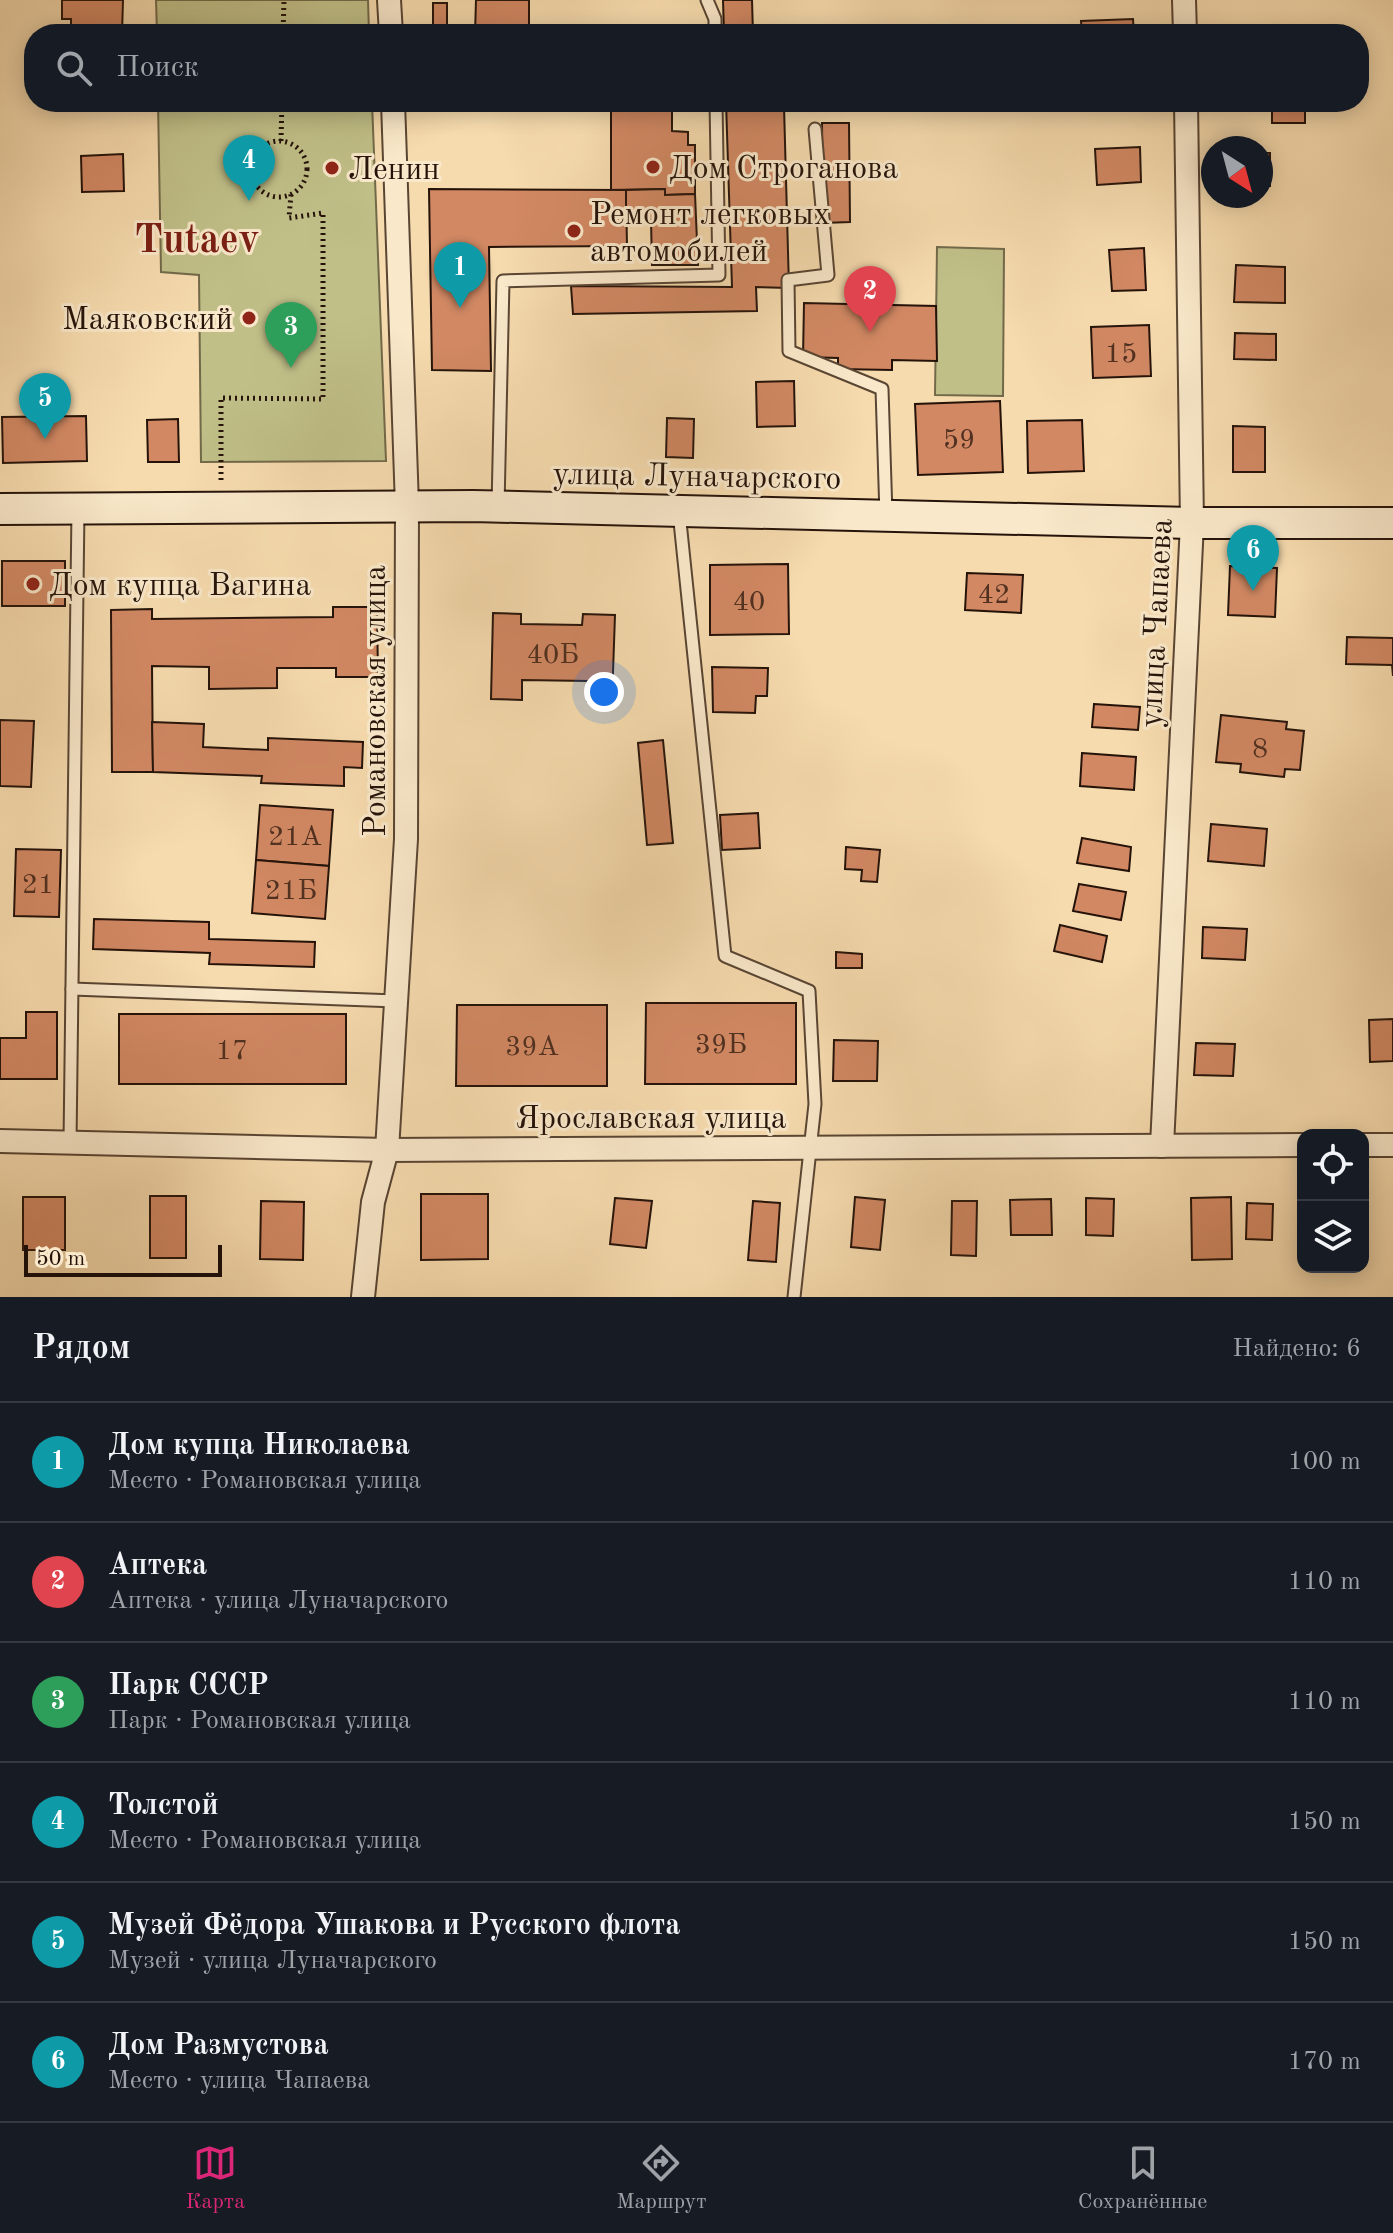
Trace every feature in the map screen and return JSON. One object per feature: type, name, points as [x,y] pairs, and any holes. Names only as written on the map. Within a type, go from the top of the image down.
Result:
[{"type":"street","points":[[389,0],[390,24]]},
{"type":"street","points":[[1184,0],[1185,24]]},
{"type":"street","name":"Романовская улица","points":[[363,1297],[373,1202],[387,1150],[406,839],[407,506],[393,112]]},
{"type":"street","name":"улица Чапаева","points":[[1162,1146],[1192,523],[1186,112]]},
{"type":"street","name":"улица Луначарского","points":[[0,509],[407,506],[1192,523],[1393,523]]},
{"type":"street","name":"Ярославская улица","points":[[0,1141],[387,1150],[1297,1145]]},
{"type":"street","points":[[1369,1145],[1393,1145]]},
{"type":"lane","points":[[707,0],[715,24]]},
{"type":"lane","points":[[498,507],[503,281],[719,275],[716,112]]},
{"type":"lane","points":[[815,129],[828,275],[788,280],[789,351],[882,389],[886,515]]},
{"type":"lane","points":[[70,1143],[78,509]]},
{"type":"lane","points":[[679,511],[725,956],[809,991],[815,1104],[794,1297]]},
{"type":"lane","points":[[72,989],[396,1001]]},
{"type":"path","points":[[283,24],[284,0]]},
{"type":"path","points":[[281,141],[282,112]]},
{"type":"path","points":[[281,141],[298,148],[307,164],[304,181],[291,194],[281,197],[263,192],[252,178],[252,159],[264,145],[281,141]]},
{"type":"path","points":[[221,507],[221,398],[323,399],[323,213],[289,218],[291,194]]},
{"type":"shaded area","points":[[156,0],[368,0],[369,24],[157,24]]},
{"type":"shaded area","points":[[158,112],[372,112],[386,461],[201,462],[199,275],[161,272]]},
{"type":"shaded area","points":[[937,247],[1004,249],[1003,396],[935,395]]},
{"type":"building","points":[[62,0],[123,0],[122,24],[71,24],[71,19],[62,19]]},
{"type":"building","points":[[476,0],[529,0],[529,24],[475,24]]},
{"type":"building","points":[[723,0],[752,0],[753,24],[724,24]]},
{"type":"building","points":[[433,3],[447,3],[447,24],[433,24]]},
{"type":"building","points":[[1133,19],[1133,24],[1081,24],[1081,21]]},
{"type":"building","name":"Дом Строганова","points":[[611,112],[672,112],[672,131],[688,132],[688,145],[695,145],[695,194],[665,195],[665,189],[611,190]]},
{"type":"building","points":[[726,112],[784,112],[789,288],[756,287],[757,311],[573,314],[571,286],[732,287]]},
{"type":"building","points":[[1272,112],[1305,112],[1305,123],[1272,123]]},
{"type":"building","points":[[822,123],[849,123],[850,222],[823,223]]},
{"type":"building","points":[[1140,147],[1141,182],[1097,185],[1095,149]]},
{"type":"building","points":[[123,154],[124,191],[82,192],[81,156]]},
{"type":"building","points":[[429,189],[626,190],[627,246],[489,247],[491,371],[432,370]]},
{"type":"building","points":[[665,189],[665,195],[695,194],[698,265],[652,265],[651,220],[626,219],[626,190]]},
{"type":"building","points":[[1144,248],[1146,290],[1112,291],[1109,250]]},
{"type":"building","points":[[1236,265],[1285,267],[1285,303],[1234,302]]},
{"type":"building","points":[[804,303],[936,306],[937,361],[892,360],[892,370],[838,369],[838,358],[803,357]]},
{"type":"building","points":[[1149,325],[1151,376],[1093,378],[1091,327]]},
{"type":"building","points":[[1235,333],[1276,334],[1276,360],[1234,359]]},
{"type":"building","points":[[794,381],[795,426],[757,427],[756,382]]},
{"type":"building","points":[[1000,401],[1003,472],[918,475],[915,404]]},
{"type":"building","points":[[86,416],[87,461],[3,463],[2,417]]},
{"type":"building","points":[[667,418],[694,419],[693,458],[666,457]]},
{"type":"building","points":[[178,419],[179,462],[148,462],[147,420]]},
{"type":"building","points":[[1082,420],[1084,471],[1028,473],[1027,421]]},
{"type":"building","points":[[1233,426],[1265,427],[1265,472],[1233,472]]},
{"type":"building","name":"Дом купца Вагина","points":[[2,561],[65,561],[65,606],[2,606]]},
{"type":"building","points":[[788,564],[789,634],[710,635],[710,565]]},
{"type":"building","points":[[1230,566],[1277,568],[1275,617],[1228,615]]},
{"type":"building","points":[[967,573],[1023,575],[1021,613],[965,610]]},
{"type":"building","points":[[333,607],[377,607],[378,677],[336,677],[336,668],[277,668],[277,688],[209,689],[209,667],[152,666],[153,772],[112,772],[111,610],[152,609],[152,619],[333,617]]},
{"type":"building","points":[[493,613],[521,614],[521,624],[582,625],[583,614],[615,615],[612,701],[587,701],[588,681],[522,680],[522,700],[491,699]]},
{"type":"building","points":[[1347,637],[1393,638],[1393,676],[1392,665],[1346,664]]},
{"type":"building","points":[[712,667],[768,668],[767,696],[756,696],[755,713],[713,712]]},
{"type":"building","points":[[1094,704],[1140,707],[1138,730],[1092,727]]},
{"type":"building","points":[[1221,715],[1287,722],[1286,729],[1304,731],[1300,770],[1285,769],[1284,777],[1240,772],[1241,764],[1216,762]]},
{"type":"building","points":[[0,720],[34,721],[31,787],[0,786]]},
{"type":"building","points":[[152,722],[204,724],[203,747],[268,750],[268,738],[363,742],[362,768],[344,767],[344,786],[261,783],[262,776],[153,772]]},
{"type":"building","points":[[663,740],[673,843],[647,845],[638,743]]},
{"type":"building","points":[[1082,753],[1136,757],[1134,790],[1080,786]]},
{"type":"building","points":[[260,805],[333,810],[329,866],[256,860]]},
{"type":"building","points":[[758,813],[760,848],[722,850],[720,815]]},
{"type":"building","points":[[1211,824],[1267,829],[1264,866],[1208,861]]},
{"type":"building","points":[[1082,838],[1131,847],[1129,871],[1077,863]]},
{"type":"building","points":[[846,847],[880,850],[877,882],[861,881],[862,870],[845,869]]},
{"type":"building","points":[[16,849],[61,850],[59,917],[14,916]]},
{"type":"building","points":[[256,860],[329,866],[325,919],[252,913]]},
{"type":"building","points":[[1079,884],[1126,892],[1121,920],[1073,911]]},
{"type":"building","points":[[94,919],[209,922],[209,939],[315,942],[314,967],[209,964],[210,953],[93,949]]},
{"type":"building","points":[[1060,925],[1107,936],[1102,962],[1054,951]]},
{"type":"building","points":[[1203,927],[1247,929],[1245,960],[1202,958]]},
{"type":"building","points":[[836,952],[862,954],[862,968],[836,968]]},
{"type":"building","points":[[646,1003],[796,1003],[796,1084],[645,1084]]},
{"type":"building","points":[[457,1005],[607,1005],[607,1086],[456,1086]]},
{"type":"building","points":[[26,1012],[57,1012],[57,1079],[0,1079],[0,1038],[26,1038]]},
{"type":"building","points":[[119,1014],[346,1014],[346,1084],[119,1084]]},
{"type":"building","points":[[1393,1019],[1393,1061],[1370,1062],[1369,1020]]},
{"type":"building","points":[[834,1040],[878,1041],[877,1081],[833,1081]]},
{"type":"building","points":[[1196,1043],[1235,1044],[1233,1076],[1194,1075]]},
{"type":"building","points":[[421,1194],[488,1194],[488,1259],[421,1260]]},
{"type":"building","points":[[150,1196],[186,1196],[186,1258],[150,1258]]},
{"type":"building","points":[[23,1197],[65,1197],[65,1250],[23,1250]]},
{"type":"building","points":[[855,1197],[885,1200],[880,1250],[851,1247]]},
{"type":"building","points":[[1231,1197],[1232,1259],[1192,1260],[1191,1198]]},
{"type":"building","points":[[615,1198],[652,1201],[646,1248],[610,1244]]},
{"type":"building","points":[[1086,1198],[1114,1199],[1113,1236],[1086,1235]]},
{"type":"building","points":[[1051,1199],[1052,1235],[1011,1235],[1010,1200]]},
{"type":"building","points":[[261,1201],[304,1202],[303,1260],[260,1259]]},
{"type":"building","points":[[753,1201],[780,1203],[776,1262],[748,1260]]},
{"type":"building","points":[[952,1201],[977,1201],[976,1256],[951,1255]]},
{"type":"building","points":[[1247,1203],[1273,1204],[1272,1240],[1246,1239]]},
{"type":"place","name":"Дом Строганова","points":[[653,167]]},
{"type":"place","name":"Ленин","points":[[332,168]]},
{"type":"place","name":"Толстой","points":[[249,201]]},
{"type":"place","name":"Ремонт легковых автомобилей","points":[[574,231]]},
{"type":"place","name":"Дом купца Николаева","points":[[460,308]]},
{"type":"place","name":"Маяковский","points":[[249,318]]},
{"type":"place","name":"Аптека","points":[[870,332]]},
{"type":"place","name":"Парк СССР","points":[[291,368]]},
{"type":"place","name":"Музей Фёдора Ушакова и Русского флота","points":[[45,439]]},
{"type":"place","name":"Дом купца Вагина","points":[[33,584]]},
{"type":"place","name":"Дом Размустова","points":[[1253,591]]},
{"type":"district","name":"Tutaev","points":[[197,238]]}]
